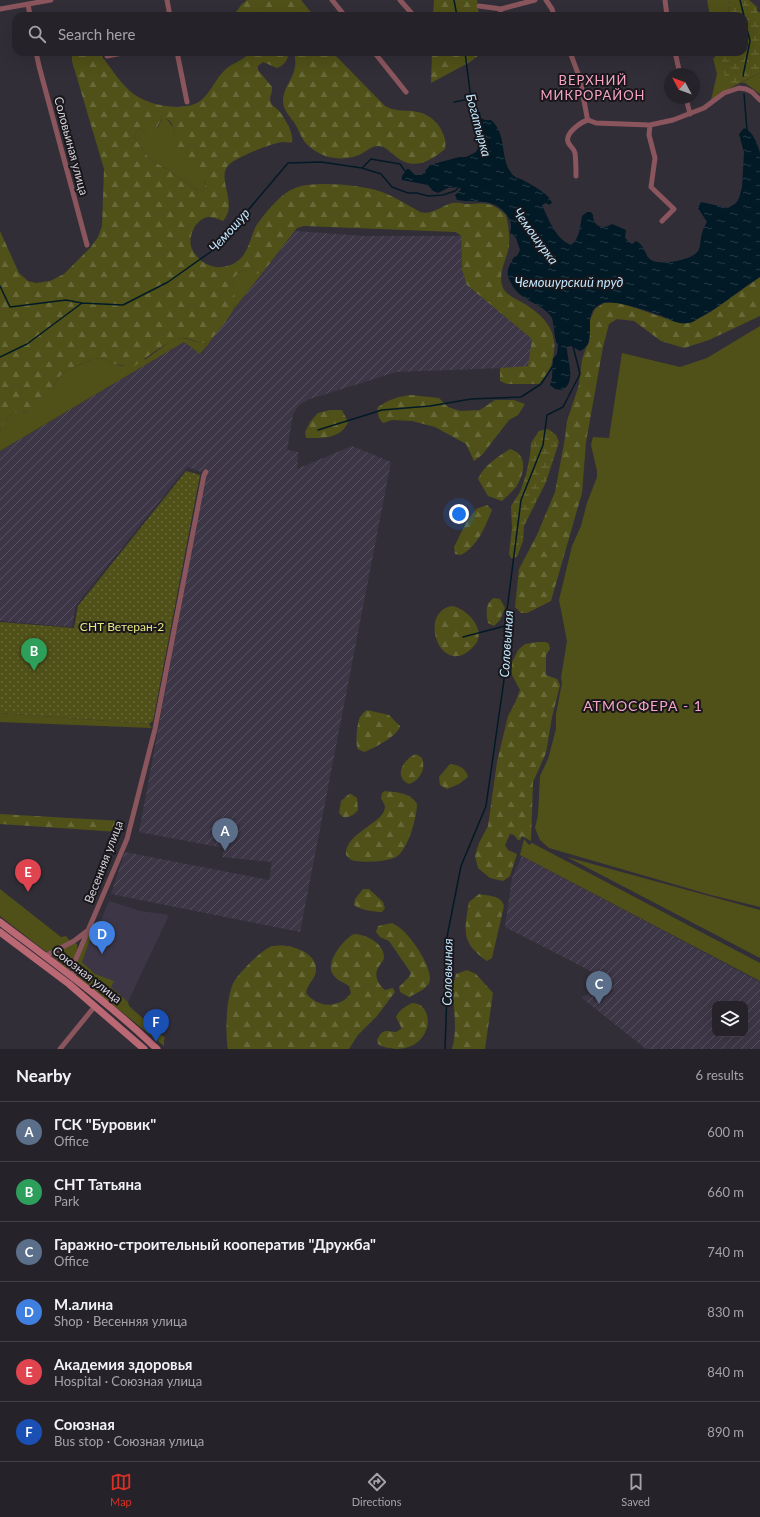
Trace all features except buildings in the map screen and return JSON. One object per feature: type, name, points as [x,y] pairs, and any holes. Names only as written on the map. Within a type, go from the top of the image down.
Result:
[{"type":"main road","name":"Союзная улица","points":[[0,922],[74,977],[129,1023],[157,1049]]},
{"type":"main road","name":"Союзная улица","points":[[0,932],[69,984],[144,1049]]},
{"type":"main road","points":[[69,984],[74,977]]},
{"type":"main road","points":[[123,1030],[129,1023]]},
{"type":"street","points":[[0,9],[51,0]]},
{"type":"street","points":[[167,0],[169,12]]},
{"type":"street","points":[[332,0],[342,12]]},
{"type":"street","points":[[400,0],[410,12]]},
{"type":"street","points":[[479,6],[501,9],[535,0]]},
{"type":"street","points":[[546,0],[553,12]]},
{"type":"street","points":[[665,0],[666,12]]},
{"type":"street","points":[[28,4],[29,12]]},
{"type":"street","name":"Соловьиная улица","points":[[37,56],[87,245]]},
{"type":"street","points":[[178,56],[187,102]]},
{"type":"street","points":[[377,56],[406,92]]},
{"type":"street","points":[[571,56],[580,79],[585,112],[588,120]]},
{"type":"street","points":[[676,56],[679,68]]},
{"type":"street","points":[[576,176],[575,153],[568,140],[574,129],[582,122],[588,120],[600,124],[650,125],[673,120],[690,114],[704,108],[724,92],[739,88],[752,92],[760,100]]},
{"type":"street","points":[[688,104],[690,114]]},
{"type":"street","points":[[650,125],[649,135],[655,158],[651,187],[674,209],[662,221]]},
{"type":"street","name":"Весенняя улица","points":[[74,977],[73,966],[127,839],[155,728],[204,475],[206,472]]},
{"type":"street","points":[[45,956],[74,941],[88,930]]},
{"type":"street","points":[[60,1049],[95,1006]]},
{"type":"shaded area","points":[[295,231],[363,236],[461,236],[462,270],[467,285],[533,339],[528,367],[396,372],[310,399],[299,405],[293,414],[287,450],[298,452],[297,469],[352,446],[391,462],[300,932],[111,894],[125,852],[269,880],[272,862],[222,857],[224,848],[139,832],[206,472],[201,472],[187,467],[76,605],[72,627],[0,621],[0,451],[184,342],[201,354]]},
{"type":"shaded area","points":[[522,856],[760,982],[760,1049],[646,1049],[582,998],[606,979],[505,927],[512,878]]},
{"type":"shaded area","points":[[109,901],[141,911],[169,915],[128,1002],[111,987],[113,981],[95,974],[82,962],[91,937],[97,930]]},
{"type":"green space","points":[[247,0],[301,0],[311,12],[236,12]]},
{"type":"green space","points":[[434,0],[477,0],[478,12],[433,12]]},
{"type":"green space","points":[[707,0],[728,0],[729,12],[709,12]]},
{"type":"green space","points":[[728,0],[749,0],[757,7],[757,11],[760,13],[760,73],[734,86],[729,84],[725,76],[722,67],[722,59],[723,56],[748,56],[748,12],[729,12]]},
{"type":"green space","points":[[72,56],[101,56],[122,83],[138,97],[155,104],[175,107],[193,105],[200,101],[204,98],[225,70],[246,56],[288,56],[287,60],[280,67],[277,68],[263,62],[258,66],[258,70],[272,87],[270,99],[271,103],[287,122],[292,134],[292,142],[278,143],[256,150],[231,163],[226,168],[225,182],[229,206],[227,214],[223,221],[208,217],[203,218],[196,225],[191,235],[191,245],[196,256],[208,265],[215,267],[222,267],[236,262],[244,254],[256,226],[269,209],[286,193],[294,188],[306,185],[328,184],[363,187],[387,194],[424,213],[435,211],[453,203],[491,205],[506,215],[508,226],[509,246],[503,267],[501,283],[509,295],[539,314],[549,326],[554,340],[551,365],[539,384],[507,384],[500,381],[500,368],[528,366],[532,339],[467,285],[462,270],[461,236],[456,232],[304,226],[297,228],[263,272],[256,274],[244,270],[234,278],[234,308],[209,343],[201,343],[185,338],[176,339],[163,346],[133,367],[114,364],[106,359],[93,359],[67,370],[60,376],[47,397],[37,407],[28,411],[13,413],[7,418],[0,431],[0,231],[19,273],[28,281],[36,283],[50,281],[64,274],[91,247],[98,237],[102,226],[104,169],[72,61]],"holes":[[[162,118],[167,119],[172,125],[175,147],[185,162],[206,184],[203,191],[195,189],[173,173],[151,161],[134,137],[139,129],[151,132],[155,131]]]},
{"type":"green space","points":[[294,56],[336,56],[385,106],[398,110],[418,112],[434,121],[442,131],[445,149],[426,161],[414,164],[401,160],[387,149],[380,146],[373,147],[362,154],[350,158],[331,158],[322,155],[304,141],[283,104],[284,94],[295,67]]},
{"type":"green space","points":[[432,56],[478,56],[470,62],[431,83]]},
{"type":"green space","points":[[715,56],[727,56],[731,85],[734,86],[711,100],[717,74],[713,58],[715,58]]},
{"type":"green space","points":[[760,73],[760,94],[745,83],[741,83]]},
{"type":"green space","points":[[162,118],[165,118],[172,125],[174,135],[206,185],[203,191],[195,189],[173,173],[151,161],[134,137],[139,129],[147,131],[158,127]]},
{"type":"green space","points":[[244,270],[259,273],[263,272],[234,309],[234,277]]},
{"type":"green space","points":[[760,277],[760,316],[709,340],[684,348],[661,341],[634,321],[617,319],[609,324],[603,347],[586,442],[582,493],[551,601],[527,613],[521,613],[515,607],[519,569],[537,535],[555,492],[567,421],[579,385],[582,360],[589,343],[590,320],[595,309],[604,303],[621,303],[676,322],[690,323],[709,313]]},
{"type":"green space","points":[[760,326],[760,907],[711,895],[549,848],[540,840],[535,828],[538,815],[540,776],[548,759],[556,729],[556,714],[562,683],[561,678],[567,641],[559,600],[572,546],[581,526],[587,503],[597,477],[591,445],[593,437],[609,438],[622,353],[680,367],[707,358]]},
{"type":"green space","points":[[181,338],[202,343],[209,343],[200,354],[184,342],[0,451],[0,431],[7,418],[13,413],[28,411],[54,386],[60,376],[67,370],[93,359],[100,358],[122,366],[146,359],[172,340]]},
{"type":"green space","points":[[411,395],[439,398],[448,407],[460,411],[480,410],[495,400],[514,400],[525,404],[518,415],[509,420],[482,455],[474,461],[466,444],[435,427],[412,421],[392,420],[383,423],[379,418],[377,408],[385,402]]},
{"type":"green space","points":[[330,410],[342,410],[348,422],[345,428],[336,435],[319,438],[306,438],[305,432],[310,422],[318,413]]},
{"type":"green space","points":[[548,429],[556,435],[559,442],[546,482],[524,526],[523,541],[517,557],[511,558],[509,554],[512,528],[511,506],[520,492],[526,475],[531,443],[539,431]]},
{"type":"green space","points":[[510,449],[520,455],[523,471],[516,487],[502,501],[488,496],[478,479],[488,465]]},
{"type":"green space","name":"СНТ Ветеран-2","points":[[186,471],[200,475],[153,721],[149,724],[0,713],[0,622],[74,628],[78,606]]},
{"type":"green space","points":[[487,505],[492,510],[480,536],[467,551],[461,555],[455,554],[454,547],[466,523],[476,509]]},
{"type":"green space","points":[[494,598],[500,599],[505,608],[500,620],[494,626],[488,623],[487,612],[489,603]]},
{"type":"green space","points":[[452,606],[464,611],[470,616],[479,634],[478,640],[474,646],[462,655],[452,656],[443,651],[438,642],[435,631],[436,620],[441,611]]},
{"type":"green space","points":[[546,642],[549,644],[550,649],[546,655],[546,675],[557,679],[560,685],[552,717],[546,753],[533,782],[531,841],[522,836],[520,840],[518,840],[514,835],[510,834],[505,845],[508,850],[517,854],[510,876],[503,881],[490,878],[478,868],[475,856],[479,843],[488,826],[497,762],[508,716],[520,690],[512,675],[512,662],[518,650],[525,644]]},
{"type":"green space","points":[[367,710],[389,715],[400,726],[395,734],[390,738],[364,752],[357,747],[357,734],[360,717]]},
{"type":"green space","points":[[0,713],[149,724],[152,728],[0,722]]},
{"type":"green space","points":[[416,754],[422,758],[423,770],[416,780],[409,784],[404,781],[402,777],[402,768],[411,756]]},
{"type":"green space","points":[[450,764],[461,768],[466,772],[468,777],[459,784],[447,789],[440,785],[439,777]]},
{"type":"green space","points":[[385,791],[407,795],[417,804],[414,825],[408,841],[400,853],[392,859],[374,862],[351,860],[346,855],[347,847],[357,834],[379,818],[383,813],[385,806],[381,798],[382,793]]},
{"type":"green space","points":[[349,794],[357,798],[358,810],[351,816],[343,817],[339,813],[341,801]]},
{"type":"green space","points":[[0,814],[122,821],[119,832],[0,824]]},
{"type":"green space","points":[[524,839],[529,845],[532,843],[760,963],[760,981],[520,855]]},
{"type":"green space","points":[[567,857],[760,910],[760,958]]},
{"type":"green space","points":[[0,889],[61,937],[66,936],[70,941],[47,952],[45,951],[0,916]]},
{"type":"green space","points":[[363,889],[369,889],[383,902],[385,908],[382,912],[375,912],[354,905],[355,899]]},
{"type":"green space","points":[[479,894],[497,898],[504,906],[492,958],[487,961],[473,948],[466,936],[466,921],[469,902]]},
{"type":"green space","points":[[392,923],[405,932],[416,945],[429,970],[429,983],[420,992],[409,997],[400,992],[399,987],[411,973],[389,941],[380,937],[376,932],[378,926]]},
{"type":"green space","points":[[90,934],[91,937],[82,962],[95,974],[114,981],[111,987],[128,1002],[129,1006],[165,1038],[164,1046],[76,975],[74,966],[87,935]]},
{"type":"green space","points":[[354,934],[358,934],[373,940],[381,948],[384,957],[376,974],[377,980],[385,990],[393,988],[395,992],[377,1016],[358,1035],[349,1049],[228,1049],[227,1013],[232,986],[238,976],[255,958],[264,950],[274,946],[289,947],[304,952],[310,956],[316,968],[315,975],[308,986],[306,993],[316,1002],[328,1005],[335,1004],[341,1002],[351,993],[349,986],[341,982],[332,973],[332,960],[342,944]]},
{"type":"green space","points":[[75,943],[77,944],[77,950],[71,964],[70,971],[51,955]]},
{"type":"green space","points":[[467,970],[476,974],[493,993],[485,1049],[452,1049],[455,1034],[453,985],[456,974]]},
{"type":"green space","points":[[412,1003],[420,1005],[425,1010],[428,1018],[424,1034],[418,1042],[409,1047],[396,1049],[378,1044],[377,1040],[383,1032],[396,1032],[401,1029],[396,1017],[401,1010]]},
{"type":"water","name":"Чемошурский пруд","points":[[472,111],[480,112],[481,118],[491,120],[496,126],[502,139],[508,168],[513,175],[539,190],[550,199],[552,203],[549,205],[546,203],[542,205],[553,228],[565,242],[571,245],[574,242],[579,232],[582,216],[587,212],[591,212],[597,225],[605,227],[612,224],[626,230],[625,238],[632,244],[636,241],[642,245],[647,256],[655,262],[676,261],[690,257],[698,251],[700,247],[701,235],[707,222],[698,208],[701,202],[728,208],[736,203],[742,187],[744,153],[739,134],[744,128],[750,132],[755,139],[760,153],[760,277],[715,309],[689,323],[678,323],[632,306],[608,302],[603,303],[596,307],[592,313],[590,320],[589,341],[586,346],[580,351],[571,346],[567,347],[570,371],[569,382],[562,390],[555,389],[550,385],[553,359],[557,354],[558,344],[556,342],[552,318],[543,309],[520,295],[508,277],[508,268],[520,250],[516,238],[510,233],[511,224],[507,215],[496,205],[490,203],[457,200],[455,195],[461,189],[459,187],[448,188],[438,193],[433,191],[428,185],[402,180],[402,176],[407,169],[415,175],[422,175],[430,165],[459,157],[466,157],[476,152],[481,142]]},
{"type":"waterway","name":"Богатырка","points":[[454,0],[456,12]]},
{"type":"waterway","points":[[740,0],[743,12]]},
{"type":"waterway","points":[[748,33],[750,41],[748,51]]},
{"type":"waterway","name":"Богатырка","points":[[466,56],[471,99],[476,113]]},
{"type":"waterway","points":[[743,76],[747,56]]},
{"type":"waterway","points":[[744,94],[747,130]]},
{"type":"waterway","points":[[454,102],[470,99]]},
{"type":"waterway","name":"Чемошур","points":[[0,357],[27,344],[82,303],[123,305],[168,282],[216,248],[288,163],[321,162],[362,168],[371,159],[400,164],[405,171]]},
{"type":"waterway","points":[[362,168],[381,174],[392,187],[408,193],[417,193],[428,196],[443,195],[455,191],[460,186]]},
{"type":"waterway","points":[[0,286],[10,307],[66,300],[82,303]]},
{"type":"waterway","name":"Соловьиная","points":[[445,1049],[447,993],[446,942],[461,866],[486,806],[508,652],[505,626],[521,500],[543,445],[547,415],[563,407],[580,374],[573,346]]},
{"type":"waterway","points":[[318,430],[382,410],[430,406],[471,399],[521,397],[541,384],[553,366]]},
{"type":"waterway","points":[[463,637],[505,626]]},
{"type":"place","name":"СНТ Татьяна","points":[[34,671]]},
{"type":"place","name":"ГСК \"Буровик\"","points":[[225,851]]},
{"type":"place","name":"Академия здоровья","points":[[28,892]]},
{"type":"place","name":"М.алина","points":[[102,954]]},
{"type":"place","name":"Гаражно-строительный кооператив \"Дружба\"","points":[[599,1004]]},
{"type":"place","name":"Союзная","points":[[156,1042]]},
{"type":"district","name":"ВЕРХНИЙ МИКРОРАЙОН","points":[[593,88]]},
{"type":"district","name":"АТМОСФЕРА - 1","points":[[643,706]]},
{"type":"water label","name":"Чемошурка","points":[[536,236]]}]
